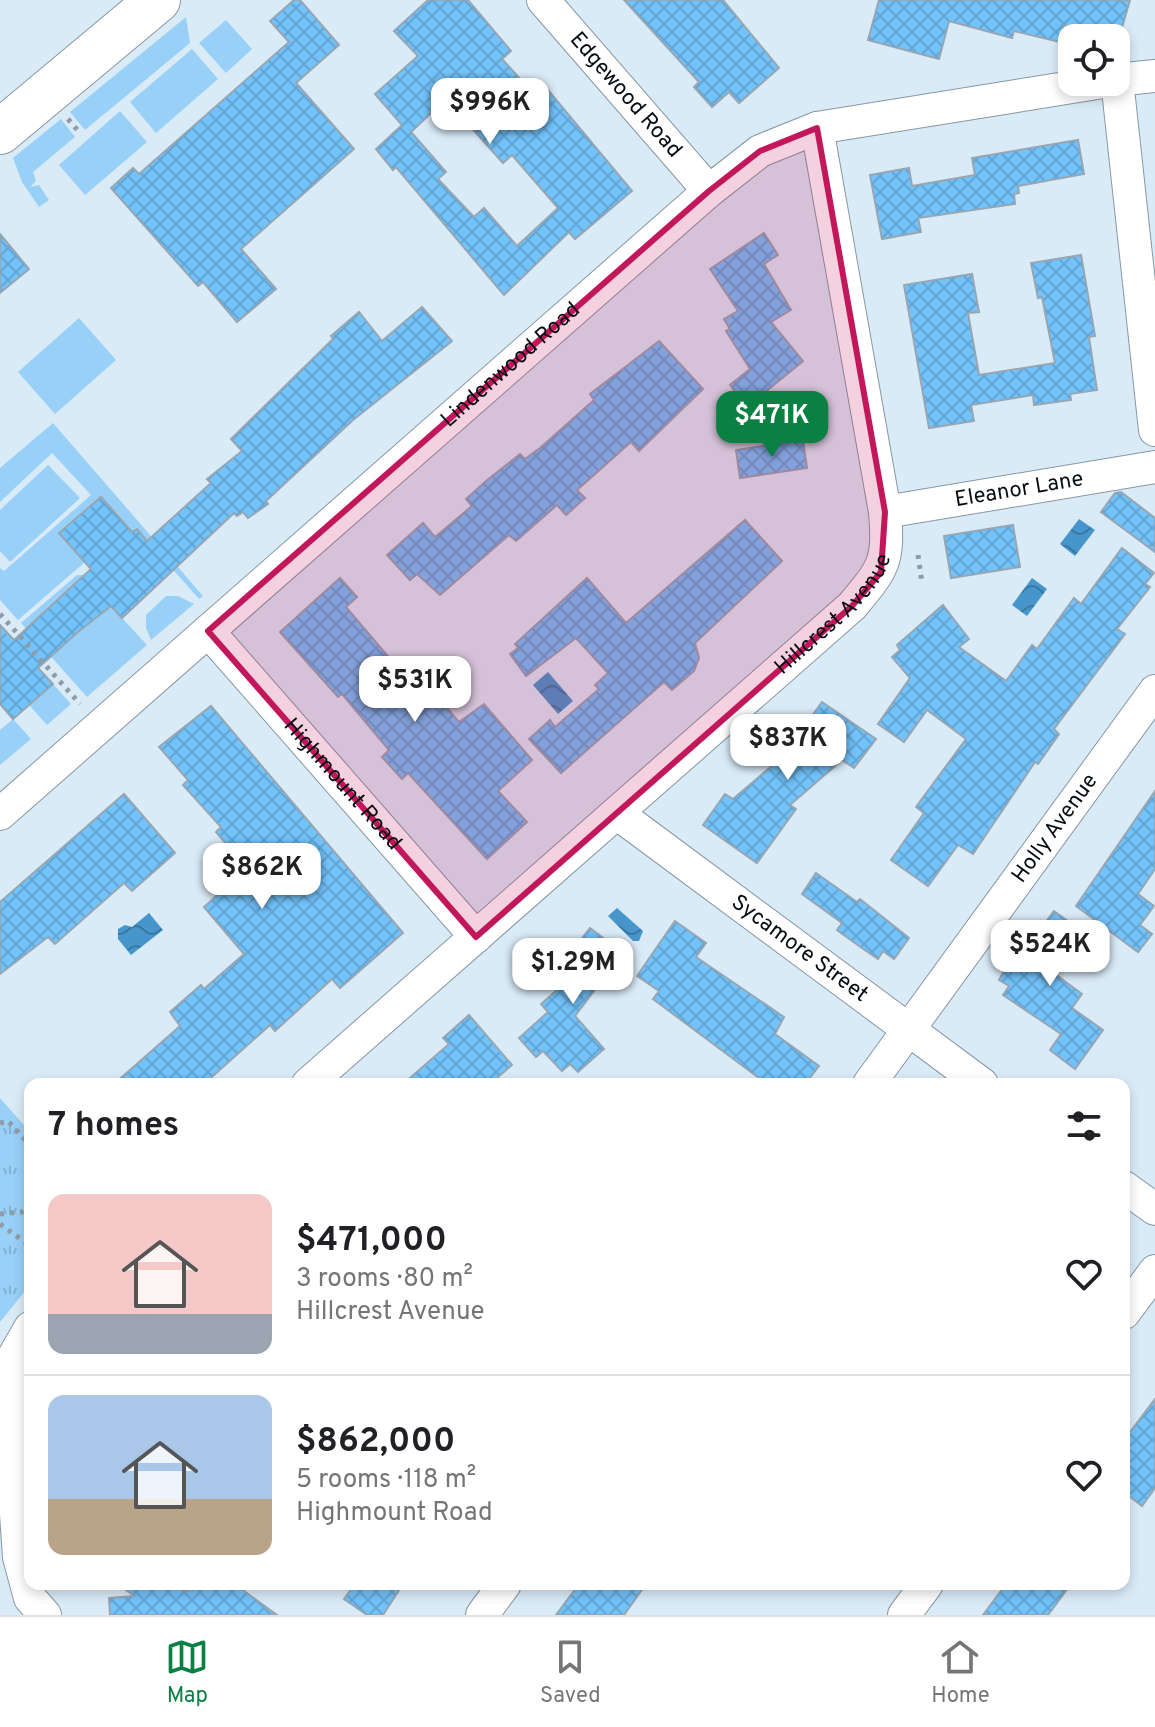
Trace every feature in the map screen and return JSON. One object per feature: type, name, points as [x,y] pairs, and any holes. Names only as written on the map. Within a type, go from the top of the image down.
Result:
[{"type":"street","points":[[0,132],[158,0]]},
{"type":"street","name":"Edgewood Road","points":[[543,0],[709,191]]},
{"type":"street","name":"Lindenwood Road","points":[[1130,78],[1155,76]]},
{"type":"street","name":"Lindenwood Road","points":[[0,814],[709,191],[760,151],[817,128],[1058,89]]},
{"type":"street","points":[[1114,96],[1155,430]]},
{"type":"street","name":"Hillcrest Avenue","points":[[315,1078],[852,606],[881,572],[887,544],[885,512],[817,128]]},
{"type":"street","name":"Eleanor Lane","points":[[885,512],[1155,467]]},
{"type":"street","name":"Highmount Road","points":[[208,631],[476,937]]},
{"type":"street","name":"Holly Avenue","points":[[873,1078],[1155,691]]},
{"type":"street","name":"Sycamore Street","points":[[618,814],[974,1078]]},
{"type":"street","points":[[1130,1191],[1155,1209]]},
{"type":"street","points":[[1130,1305],[1155,1271]]},
{"type":"street","points":[[24,1338],[14,1356],[10,1428],[10,1562],[24,1587]]},
{"type":"street","points":[[26,1590],[45,1615]]},
{"type":"street","points":[[482,1615],[501,1590]]},
{"type":"street","points":[[904,1615],[923,1590]]},
{"type":"path","points":[[0,614],[80,704]]},
{"type":"path","points":[[0,1123],[8,1121],[24,1138]]},
{"type":"path","points":[[0,1214],[24,1210]]},
{"type":"path","points":[[0,1224],[24,1242]]},
{"type":"highlighted area","points":[[817,128],[885,512],[881,572],[852,606],[476,937],[208,631],[709,191],[760,151]]},
{"type":"green space","points":[[186,17],[190,43],[85,130],[70,112]]},
{"type":"green space","points":[[226,20],[252,49],[226,73],[199,43]]},
{"type":"green space","points":[[192,49],[218,79],[156,133],[130,102]]},
{"type":"green space","points":[[120,111],[147,142],[85,195],[59,165]]},
{"type":"green space","points":[[61,119],[75,137],[33,172],[36,181],[30,187],[39,185],[49,200],[39,207],[22,182],[13,158]]},
{"type":"green space","points":[[79,318],[116,360],[55,414],[18,372]]},
{"type":"green space","points":[[53,423],[203,596],[199,599],[137,529],[132,532],[101,497],[60,533],[85,562],[18,620],[0,600],[0,568],[4,571],[91,495],[52,453],[0,502],[0,468]]},
{"type":"green space","points":[[48,465],[80,498],[10,562],[0,551],[0,510]]},
{"type":"green space","points":[[77,575],[84,575],[53,603],[57,650],[111,606],[147,645],[87,697],[21,623]]},
{"type":"green space","points":[[166,596],[178,596],[194,604],[151,640],[146,628],[146,615]]},
{"type":"green space","points":[[53,684],[71,704],[47,725],[29,705]]},
{"type":"green space","points":[[13,719],[31,739],[0,765],[0,730]]},
{"type":"green space","points":[[0,1098],[24,1125],[24,1292],[0,1322]]},
{"type":"water","points":[[1079,519],[1095,530],[1075,556],[1060,544]]},
{"type":"water","points":[[1032,578],[1047,589],[1027,616],[1012,605]]},
{"type":"water","points":[[548,672],[573,701],[558,714],[533,685]]},
{"type":"water","points":[[617,908],[643,931],[639,941],[633,941],[608,916]]},
{"type":"water","points":[[149,913],[163,930],[131,955],[118,939],[118,929],[125,925],[132,927]]},
{"type":"building","points":[[294,0],[300,0],[339,45],[296,83],[354,149],[241,249],[276,289],[237,322],[203,282],[198,286],[111,188],[133,168],[139,174],[289,42],[270,21]]},
{"type":"building","points":[[428,0],[468,0],[511,51],[502,59],[533,93],[543,84],[632,191],[575,239],[569,232],[504,295],[396,167],[393,170],[376,149],[402,125],[375,94],[418,56],[394,31]],"holes":[[[446,99],[503,163],[512,155],[558,208],[517,246],[484,208],[474,217],[438,179],[446,172],[411,132]]]},
{"type":"building","points":[[624,0],[723,0],[779,68],[739,103],[729,92],[712,107],[694,87],[699,82]]},
{"type":"building","points":[[879,0],[1130,0],[1123,24],[1058,24],[1058,42],[1014,31],[1012,38],[949,21],[939,59],[868,40]]},
{"type":"building","points":[[1078,140],[1084,174],[1018,186],[1019,193],[1014,194],[1015,204],[918,218],[921,232],[882,239],[870,175],[909,168],[912,186],[975,175],[972,158]]},
{"type":"building","points":[[764,233],[778,255],[764,264],[791,310],[771,322],[803,361],[747,407],[730,385],[750,369],[726,331],[730,329],[724,319],[738,311],[710,269]]},
{"type":"building","points":[[0,234],[29,269],[0,293]]},
{"type":"building","points":[[1081,255],[1095,336],[1089,337],[1097,390],[1070,394],[1071,400],[1034,405],[1033,395],[971,405],[974,421],[929,428],[904,285],[972,274],[979,312],[968,313],[979,375],[1055,363],[1042,297],[1038,298],[1031,263]]},
{"type":"building","points":[[422,307],[452,341],[353,420],[266,501],[268,504],[248,518],[243,512],[237,516],[234,513],[122,618],[111,606],[78,632],[38,668],[53,684],[13,719],[0,704],[0,625],[14,640],[91,569],[59,533],[101,497],[132,532],[137,529],[147,541],[211,483],[207,479],[242,451],[231,439],[333,339],[331,336],[359,312],[382,341]]},
{"type":"building","points":[[659,341],[703,389],[639,451],[631,442],[577,490],[585,498],[566,515],[557,505],[516,541],[509,535],[440,595],[417,574],[410,580],[387,555],[423,523],[435,537],[472,506],[466,499],[486,481],[520,454],[525,459],[540,448],[594,400],[590,394]]},
{"type":"building","points":[[803,440],[807,468],[740,478],[736,450]]},
{"type":"building","points":[[1121,492],[1155,518],[1155,552],[1101,512],[1115,493]]},
{"type":"building","points":[[745,520],[782,561],[695,643],[699,658],[694,671],[672,690],[664,682],[561,773],[529,739],[550,720],[555,727],[599,689],[595,685],[608,673],[576,638],[526,676],[510,654],[518,648],[515,644],[587,578],[626,623]]},
{"type":"building","points":[[1013,525],[1020,567],[951,578],[944,536]]},
{"type":"building","points":[[1122,548],[1154,573],[1145,584],[1150,587],[1117,629],[1125,634],[1054,729],[1059,734],[1038,764],[1035,762],[973,854],[958,845],[928,886],[891,860],[924,813],[916,807],[966,739],[927,710],[904,742],[878,724],[910,678],[892,657],[900,650],[897,645],[943,605],[969,639],[959,647],[1006,681],[1032,645],[1037,649],[1074,598],[1081,604]]},
{"type":"building","points":[[340,578],[357,597],[346,607],[408,680],[389,697],[447,708],[459,722],[484,704],[532,760],[498,791],[527,822],[487,859],[408,773],[402,779],[382,757],[389,750],[342,694],[338,697],[280,632]]},
{"type":"building","points":[[822,702],[876,739],[854,768],[842,760],[790,805],[796,809],[757,863],[703,825],[725,794],[733,799],[781,758]]},
{"type":"building","points":[[211,706],[403,933],[340,988],[332,979],[275,1031],[270,1025],[211,1078],[121,1078],[180,1026],[170,1012],[201,985],[204,989],[244,954],[204,907],[247,868],[216,832],[221,827],[183,785],[188,780],[159,747]]},
{"type":"building","points":[[1155,791],[1155,869],[1138,894],[1154,906],[1140,925],[1152,934],[1138,952],[1076,906]]},
{"type":"building","points":[[124,794],[175,853],[132,891],[124,883],[55,944],[48,937],[0,974],[0,902]]},
{"type":"building","points":[[816,873],[857,902],[860,899],[909,938],[894,959],[883,951],[878,959],[859,946],[837,930],[842,923],[802,894]]},
{"type":"building","points":[[1054,911],[1080,930],[1051,971],[1082,994],[1072,1008],[1103,1030],[1075,1069],[1050,1050],[1061,1034],[1003,995],[1009,986],[999,980],[1020,942],[1023,944],[1037,924],[1042,927]]},
{"type":"building","points":[[675,921],[706,943],[696,957],[784,1017],[775,1034],[819,1066],[810,1078],[759,1078],[653,999],[659,991],[637,976]]},
{"type":"building","points":[[590,928],[623,953],[575,1016],[604,1049],[578,1072],[570,1064],[562,1071],[543,1051],[536,1057],[519,1038],[548,1012],[541,1004],[567,981],[556,972]]},
{"type":"building","points":[[469,1015],[512,1065],[497,1078],[410,1078],[449,1044],[443,1038]]},
{"type":"building","points":[[1155,1399],[1155,1488],[1142,1506],[1130,1497],[1130,1432]]},
{"type":"building","points":[[126,1590],[243,1590],[277,1615],[110,1615],[109,1598],[134,1596]]},
{"type":"building","points":[[351,1590],[399,1590],[383,1615],[367,1615],[344,1599]]},
{"type":"building","points":[[575,1590],[642,1590],[624,1615],[556,1615]]},
{"type":"building","points":[[1002,1590],[1067,1590],[1048,1615],[983,1615]]}]
